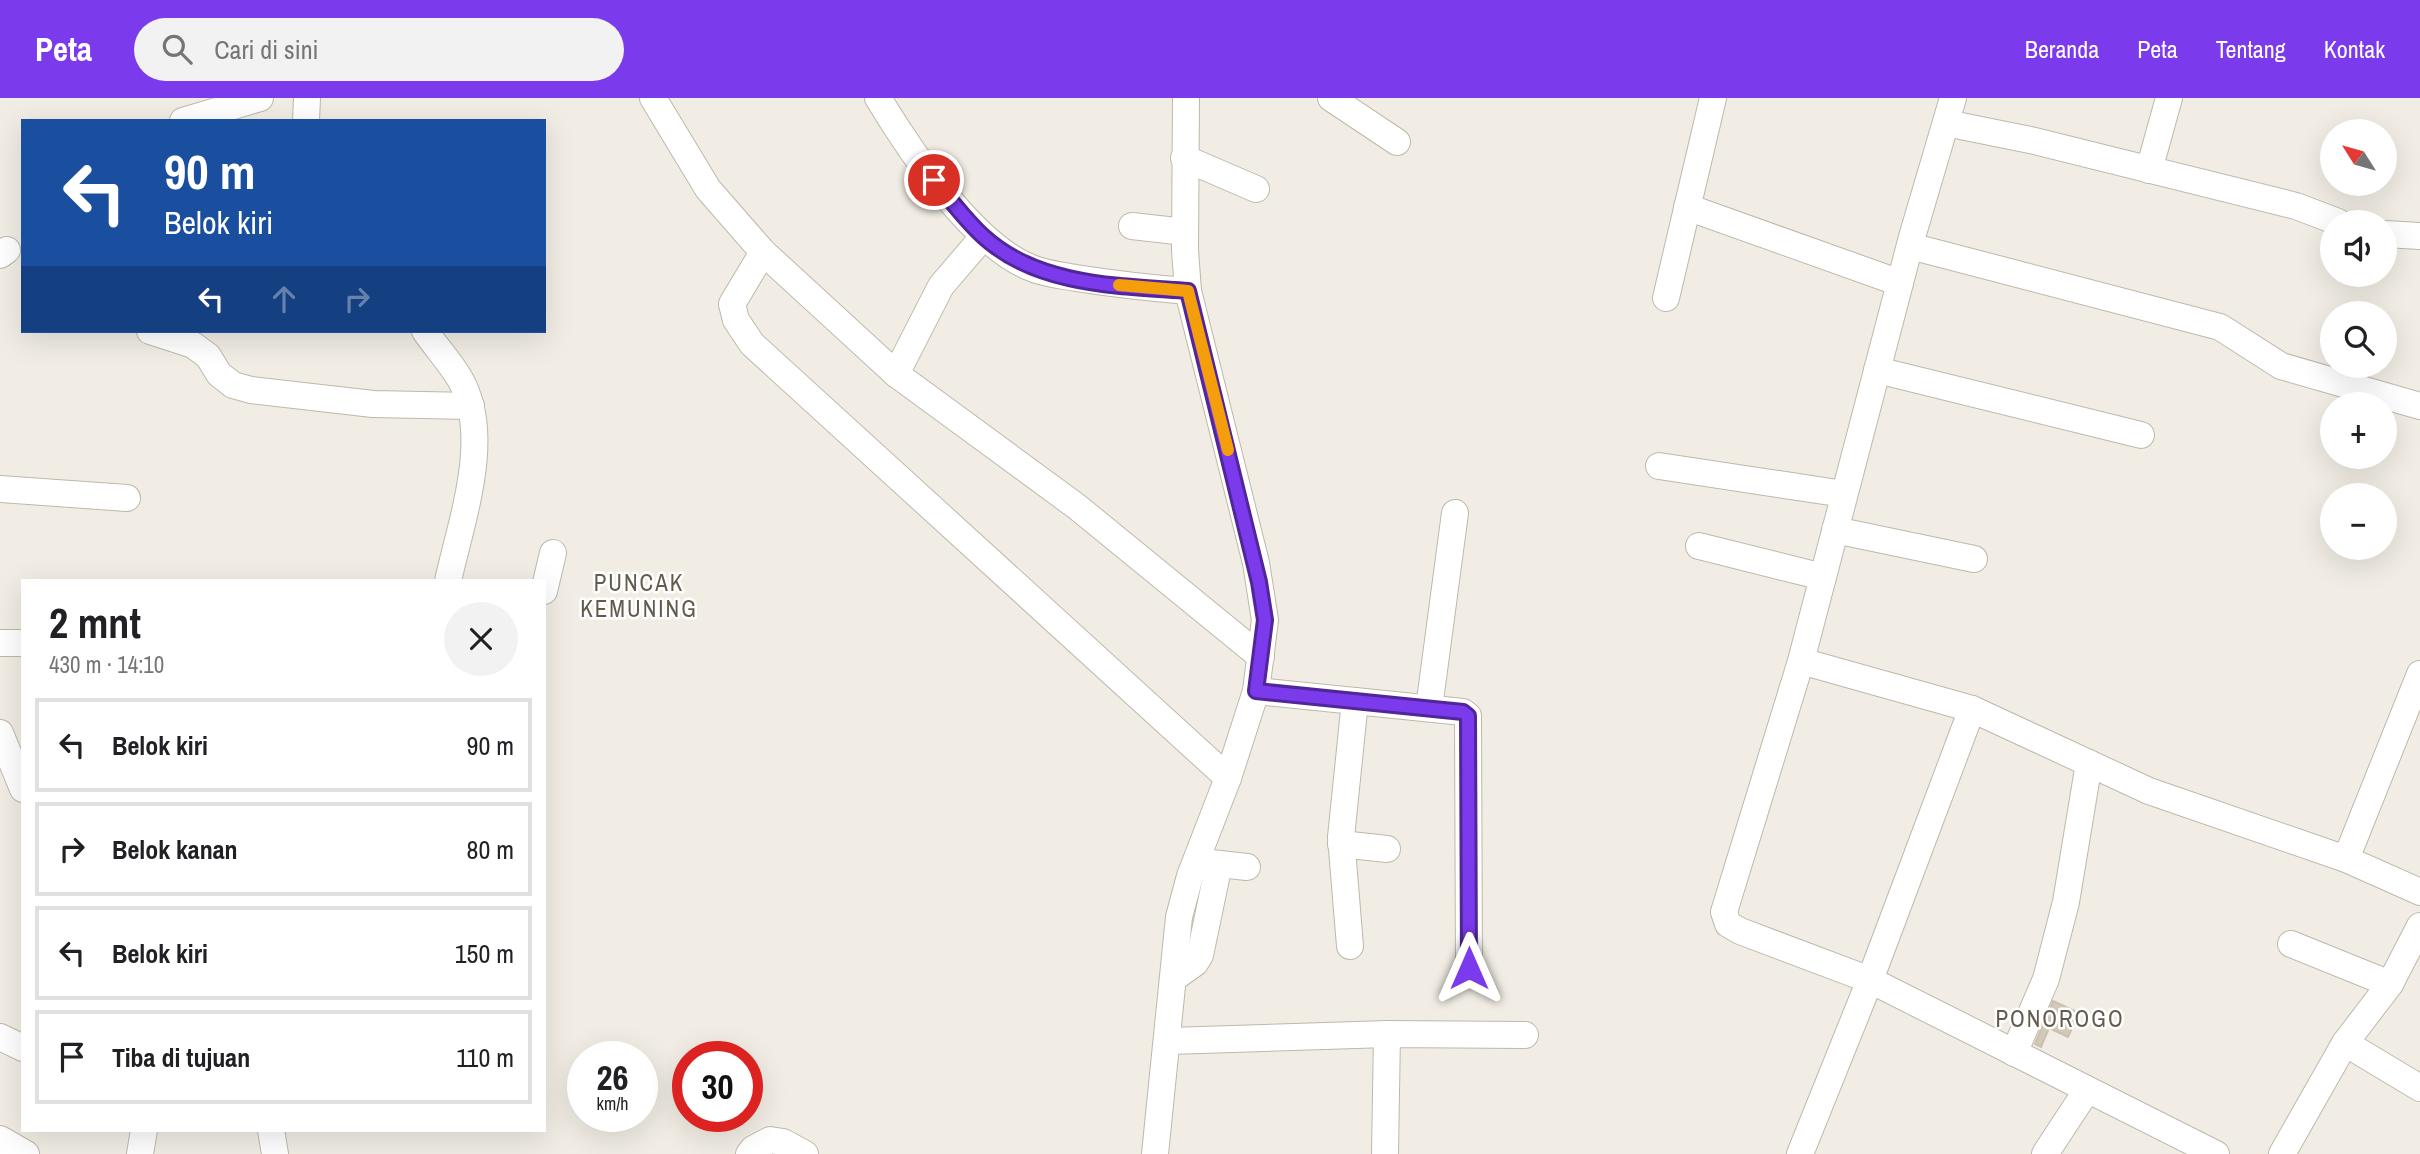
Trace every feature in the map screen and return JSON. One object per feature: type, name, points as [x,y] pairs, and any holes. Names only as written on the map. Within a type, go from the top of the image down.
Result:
[{"type":"street","points":[[190,119],[260,98]]},
{"type":"street","points":[[306,119],[307,98]]},
{"type":"street","points":[[653,98],[708,189],[763,252],[896,373],[1076,506],[1261,657]]},
{"type":"street","points":[[878,98],[918,161],[983,237],[1010,257],[1042,272],[1130,287],[1188,291]]},
{"type":"street","points":[[1155,1154],[1169,1041],[1179,917],[1208,863],[1228,778],[1256,691],[1265,620],[1256,564],[1188,291],[1184,158],[1186,98]]},
{"type":"street","points":[[1331,98],[1397,142]]},
{"type":"street","points":[[1666,298],[1713,98]]},
{"type":"street","points":[[1953,98],[1900,283],[1801,662],[1724,912],[1728,924],[1740,931],[1870,980],[2215,1154]]},
{"type":"street","points":[[2149,170],[2169,98]]},
{"type":"street","points":[[1946,123],[2035,141],[2296,206],[2320,215]]},
{"type":"street","points":[[1184,158],[1256,189]]},
{"type":"street","points":[[1687,207],[1900,283]]},
{"type":"street","points":[[1132,226],[1185,232]]},
{"type":"street","points":[[2397,235],[2420,236]]},
{"type":"street","points":[[896,373],[941,286],[983,237]]},
{"type":"street","points":[[1910,246],[2220,327],[2281,366],[2420,406]]},
{"type":"street","points":[[763,252],[732,304],[736,320],[752,344],[1228,778]]},
{"type":"street","points":[[156,333],[193,345],[208,356],[219,374],[233,384],[251,390],[373,404],[471,405]]},
{"type":"street","points":[[426,333],[460,379],[471,405],[475,432],[472,468],[448,579]]},
{"type":"street","points":[[1877,370],[2141,435]]},
{"type":"street","points":[[1659,466],[1844,494]]},
{"type":"street","points":[[0,489],[127,498]]},
{"type":"street","points":[[1429,708],[1455,513]]},
{"type":"street","points":[[1835,530],[1974,559]]},
{"type":"street","points":[[1699,546],[1823,578]]},
{"type":"street","points":[[546,583],[553,553]]},
{"type":"street","points":[[0,643],[21,643]]},
{"type":"street","points":[[1801,662],[1972,709],[2149,791],[2346,859],[2420,892]]},
{"type":"street","points":[[2346,859],[2420,674]]},
{"type":"street","points":[[1256,691],[1463,712],[1468,716],[1469,968]]},
{"type":"street","points":[[1350,946],[1341,844],[1355,701]]},
{"type":"street","points":[[1801,1154],[1972,709]]},
{"type":"street","points":[[10,748],[21,783]]},
{"type":"street","points":[[2014,1053],[2046,979],[2066,902],[2089,763]]},
{"type":"street","points":[[1341,844],[1387,849]]},
{"type":"street","points":[[1208,863],[1247,867]]},
{"type":"street","points":[[2282,1154],[2345,1043],[2404,973],[2420,926]]},
{"type":"street","points":[[2291,944],[2404,973]]},
{"type":"street","points":[[1169,1041],[1387,1034],[1525,1035]]},
{"type":"street","points":[[1385,1154],[1387,1034]]},
{"type":"street","points":[[0,1037],[21,1047]]},
{"type":"street","points":[[2345,1043],[2420,1088]]},
{"type":"street","points":[[2045,1154],[2087,1090]]},
{"type":"street","points":[[140,1154],[144,1132]]},
{"type":"street","points":[[271,1132],[275,1154]]},
{"type":"street","points":[[0,1139],[26,1154]]},
{"type":"street","points":[[749,1154],[770,1140],[783,1142],[805,1154]]},
{"type":"building","points":[[2053,1001],[2079,1013],[2068,1037],[2049,1028],[2041,1047],[2035,1044]]},
{"type":"slow traffic","points":[[1119,285],[1188,291],[1228,450]]},
{"type":"district","name":"PUNCAK KEMUNING","points":[[639,596]]},
{"type":"district","name":"PONOROGO","points":[[2060,1019]]},
{"type":"route","points":[[934,180],[983,237],[1027,267],[1130,287],[1188,291],[1256,564],[1265,620],[1256,691],[1463,712],[1468,716],[1469,968]]}]
